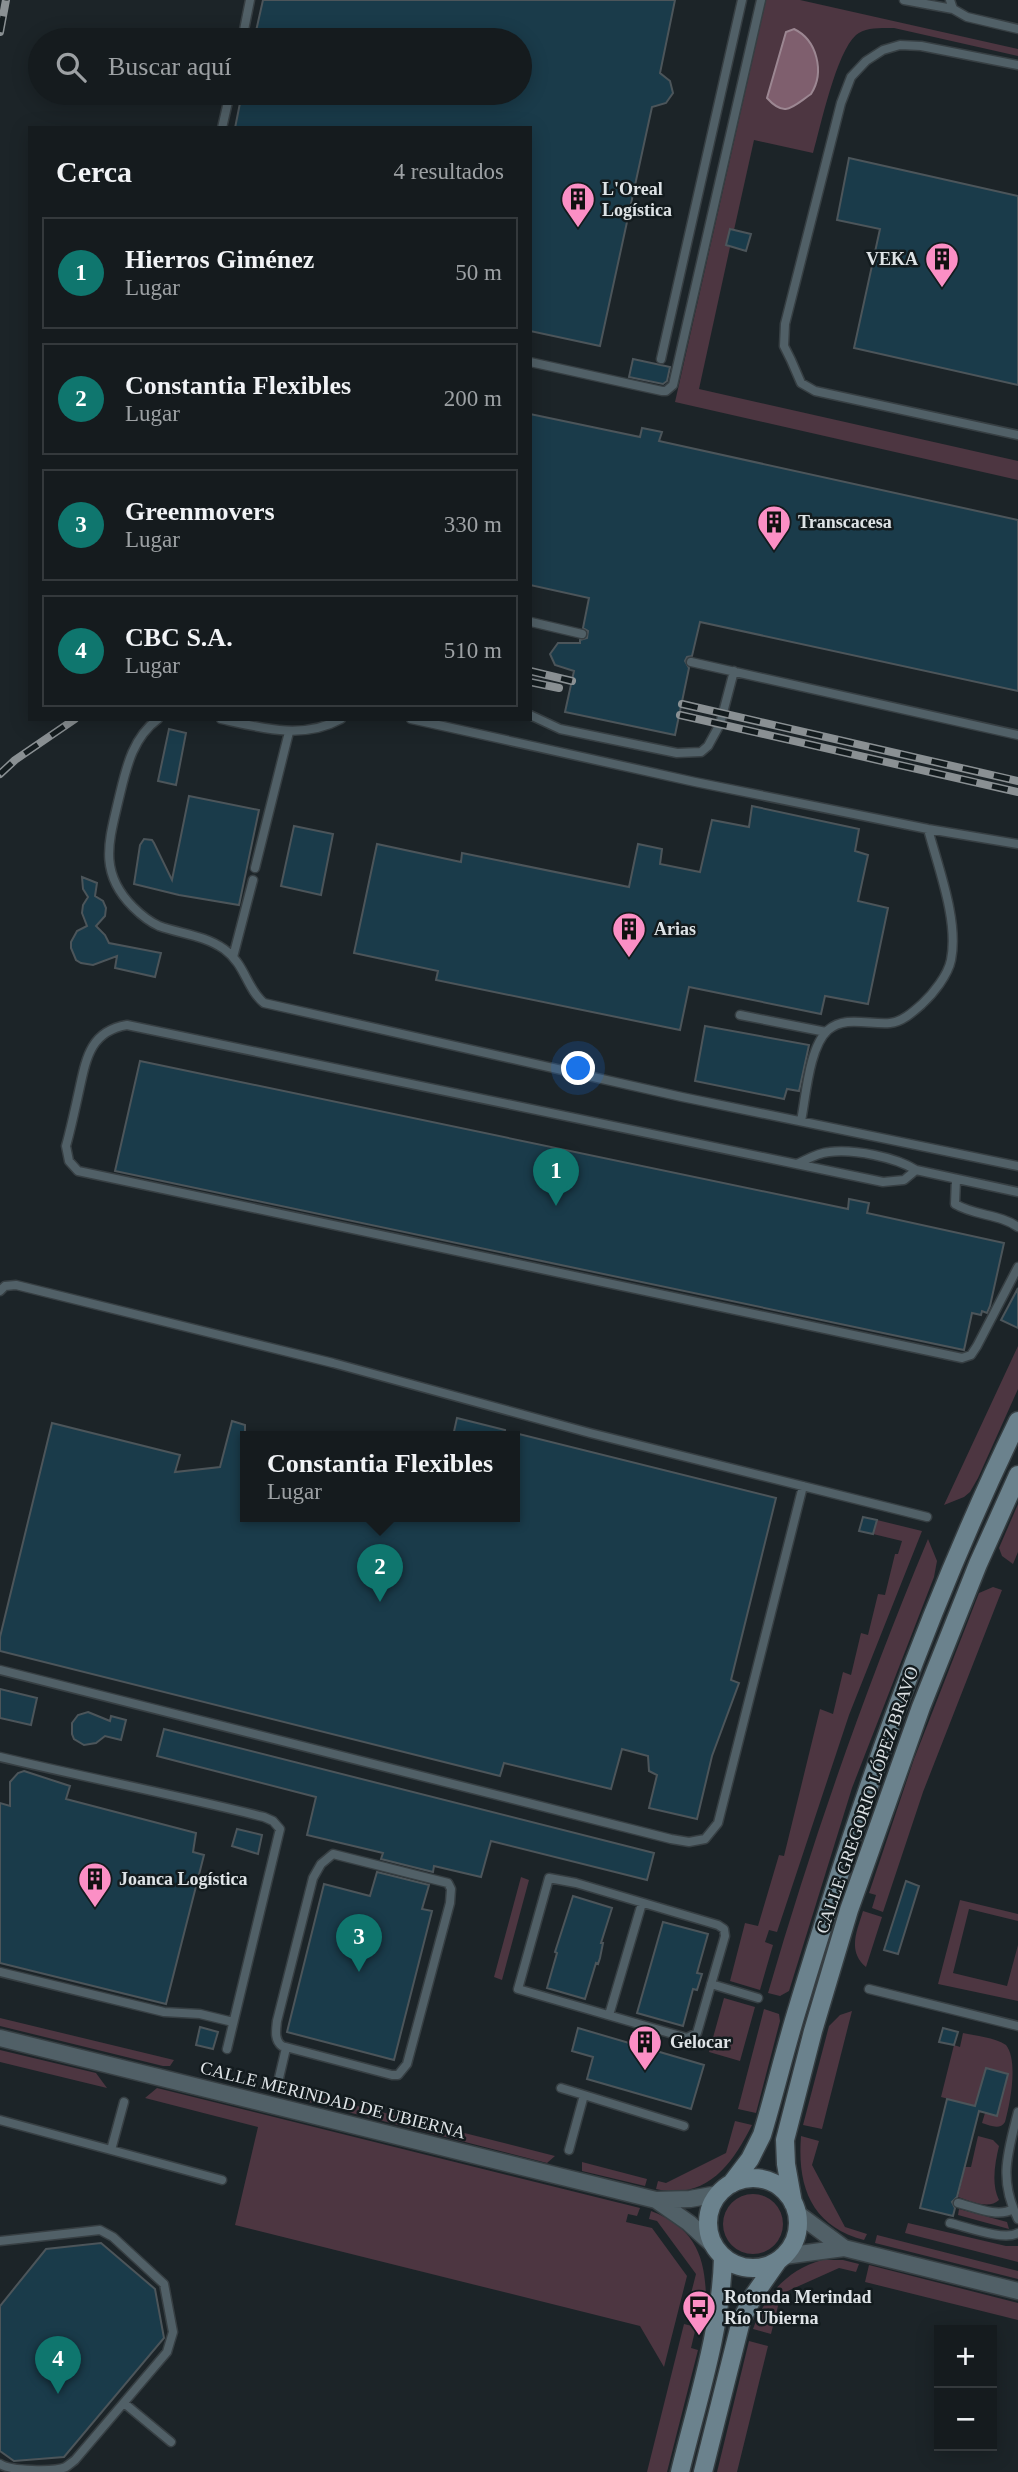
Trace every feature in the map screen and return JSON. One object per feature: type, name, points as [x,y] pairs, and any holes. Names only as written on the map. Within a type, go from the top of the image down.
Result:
[{"type":"main road","name":"CALLE GREGORIO LÓPEZ BRAVO","points":[[725,2189],[750,2159],[762,2134],[806,1979],[859,1813],[904,1688],[968,1531],[1018,1421]]},
{"type":"main road","name":"CALLE GREGORIO LÓPEZ BRAVO","points":[[795,2208],[786,2164],[785,2140],[813,2031],[849,1910],[921,1707],[978,1564],[1018,1475]]},
{"type":"main road","points":[[680,2472],[713,2339],[723,2279],[708,2219],[709,2211],[725,2189],[749,2178],[765,2180],[782,2188],[795,2208],[796,2237],[754,2295],[741,2321],[703,2472]]},
{"type":"main road","points":[[718,2251],[731,2263],[748,2269],[757,2269],[781,2259]]},
{"type":"street","name":"CALLE MERINDAD DE UBIERNA","points":[[0,2038],[656,2200],[690,2199],[725,2189]]},
{"type":"street","name":"CALLE MERINDAD DE UBIERNA","points":[[656,2200],[689,2223],[718,2251]]},
{"type":"street","points":[[795,2208],[844,2248]]},
{"type":"street","points":[[781,2259],[844,2248],[1018,2291]]},
{"type":"lane","points":[[244,28],[250,0]]},
{"type":"lane","points":[[661,359],[742,0]]},
{"type":"lane","points":[[532,362],[662,391],[673,386],[761,0]]},
{"type":"lane","points":[[904,0],[952,4],[967,17],[1018,29]]},
{"type":"lane","points":[[1018,65],[920,46],[900,45],[883,50],[866,61],[851,77],[841,103],[803,246],[785,324],[784,346],[801,383],[815,391],[1018,435]]},
{"type":"lane","points":[[222,126],[227,105]]},
{"type":"lane","points":[[532,623],[582,634]]},
{"type":"lane","points":[[691,662],[1018,735]]},
{"type":"lane","points":[[532,716],[560,729],[677,753],[701,752],[708,746],[720,724],[734,671]]},
{"type":"lane","points":[[155,721],[138,740],[127,764],[109,842],[110,869],[119,892],[138,912],[157,925],[209,940],[233,957],[247,975],[253,994],[264,1003],[682,1097],[1018,1166]]},
{"type":"lane","points":[[231,721],[289,732],[328,726],[337,721]]},
{"type":"lane","points":[[420,721],[928,830],[1018,844]]},
{"type":"lane","points":[[256,868],[289,732]]},
{"type":"lane","points":[[801,1121],[814,1054],[826,1032],[843,1023],[892,1023],[910,1014],[929,998],[951,961],[952,927],[928,830]]},
{"type":"lane","points":[[233,957],[253,880]]},
{"type":"lane","points":[[740,1015],[826,1032]]},
{"type":"lane","points":[[916,1170],[904,1180],[883,1182],[127,1025],[113,1027],[100,1037],[86,1057],[66,1146],[69,1161],[78,1171],[962,1358],[971,1355],[977,1346],[1018,1267]]},
{"type":"lane","points":[[797,1164],[813,1155],[848,1151],[904,1163],[916,1170],[1018,1192]]},
{"type":"lane","points":[[956,1179],[955,1204],[965,1210],[1007,1221],[1018,1227]]},
{"type":"lane","points":[[0,1291],[5,1286],[16,1285],[333,1363],[590,1433],[927,1517]]},
{"type":"lane","points":[[0,1670],[671,1839],[689,1842],[705,1839],[718,1823],[803,1486]]},
{"type":"lane","points":[[0,1757],[102,1782],[196,1800],[273,1821],[280,1829],[227,2049]]},
{"type":"lane","points":[[333,1854],[448,1883],[451,1889],[450,1903],[407,2064],[403,2070],[398,2075],[392,2075],[286,2048],[278,2043],[277,2021],[313,1878],[321,1864],[333,1854]]},
{"type":"lane","points":[[549,1878],[724,1929],[725,1936],[711,1984],[697,2033],[687,2038],[518,1989],[549,1878]]},
{"type":"lane","points":[[609,2015],[642,1903]]},
{"type":"lane","points":[[0,1972],[164,2012],[201,2014],[233,2022]]},
{"type":"lane","points":[[711,1984],[758,1998]]},
{"type":"lane","points":[[869,1989],[1018,2026]]},
{"type":"lane","points":[[279,2078],[286,2048]]},
{"type":"lane","points":[[561,2088],[684,2126]]},
{"type":"lane","points":[[569,2150],[584,2095]]},
{"type":"lane","points":[[111,2150],[124,2102]]},
{"type":"lane","points":[[1018,2112],[1006,2167],[1006,2186],[1018,2219]]},
{"type":"lane","points":[[0,2120],[222,2180]]},
{"type":"lane","points":[[958,2203],[998,2213],[1013,2209]]},
{"type":"lane","points":[[950,2223],[1004,2236],[1018,2234]]},
{"type":"lane","points":[[0,2241],[100,2230],[113,2237],[159,2277],[166,2292],[173,2332],[173,2340],[167,2352],[66,2467],[16,2470],[0,2464]]},
{"type":"lane","points":[[124,2403],[171,2442]]},
{"type":"shaded area","points":[[766,0],[800,0],[1018,49],[1018,56],[894,28],[864,31],[856,35],[842,57],[813,153],[754,140],[734,230],[730,228],[726,245],[730,247],[699,389],[1018,461],[1018,480],[675,402]]},
{"type":"shaded area","points":[[794,29],[802,34],[813,49],[818,67],[817,76],[811,94],[784,109],[767,98],[786,32]]},
{"type":"shaded area","points":[[1018,1346],[1018,1389],[978,1478],[964,1497],[944,1505]]},
{"type":"shaded area","points":[[1018,1504],[1018,1552],[1013,1564],[1002,1556],[999,1548]]},
{"type":"shaded area","points":[[877,1520],[922,1531],[849,1715],[777,1932],[769,1930],[765,1942],[773,1945],[760,1990],[730,1981],[745,1923],[758,1926],[779,1855],[784,1856],[820,1709],[833,1714],[843,1672],[851,1675],[861,1633],[868,1635],[878,1594],[885,1595],[895,1554],[898,1554],[902,1541],[873,1534]]},
{"type":"shaded area","points":[[928,1539],[937,1561],[934,1577],[852,1788],[789,1991],[780,1996],[768,1993],[803,1877],[842,1763]]},
{"type":"shaded area","points":[[993,1587],[1002,1590],[923,1792],[883,1912],[872,1908],[876,1895],[869,1893],[914,1759],[979,1593]]},
{"type":"shaded area","points":[[521,1877],[529,1880],[502,1980],[494,1977]]},
{"type":"shaded area","points":[[960,1900],[1018,1914],[1018,1921],[969,1909],[953,1973],[1007,1986],[1018,1945],[1018,2001],[938,1984]]},
{"type":"shaded area","points":[[863,1911],[882,1917],[866,1967],[860,1961],[855,1948],[856,1933]]},
{"type":"shaded area","points":[[724,1998],[755,2007],[740,2061],[709,2052]]},
{"type":"shaded area","points":[[764,2009],[779,2014],[780,2021],[756,2113],[738,2109]]},
{"type":"shaded area","points":[[852,2011],[822,2129],[803,2125],[829,2026],[840,2015]]},
{"type":"shaded area","points":[[0,2018],[174,2060],[170,2066],[163,2066],[0,2026]]},
{"type":"shaded area","points":[[963,2033],[996,2040],[1006,2045],[1010,2052],[1013,2070],[1011,2092],[1005,2122],[1001,2126],[982,2123],[985,2113],[979,2112],[979,2107],[941,2097],[954,2045],[960,2047]]},
{"type":"shaded area","points":[[0,2050],[96,2073],[107,2088],[0,2062]]},
{"type":"shaded area","points":[[157,2088],[640,2208],[637,2216],[628,2214],[626,2222],[652,2228],[687,2276],[664,2367],[640,2326],[235,2225],[258,2127],[145,2098]]},
{"type":"shaded area","points":[[286,2088],[555,2156],[547,2163],[289,2097],[285,2095]]},
{"type":"shaded area","points":[[735,2121],[752,2125],[736,2153],[716,2176],[690,2189],[656,2189],[658,2181],[666,2183],[726,2153]]},
{"type":"shaded area","points":[[801,2136],[819,2141],[812,2165],[845,2227],[867,2234],[864,2240],[846,2234],[832,2225],[820,2215],[812,2202],[805,2188],[802,2172]]},
{"type":"shaded area","points":[[978,2136],[993,2140],[999,2146],[994,2180],[999,2200],[995,2203],[979,2204],[958,2197],[965,2167],[971,2167]]},
{"type":"shaded area","points":[[582,2162],[647,2179],[645,2186],[582,2171]]},
{"type":"shaded area","points":[[753,2194],[770,2199],[778,2207],[783,2224],[778,2241],[770,2249],[753,2254],[736,2249],[728,2241],[723,2224],[728,2207],[736,2199]]},
{"type":"shaded area","points":[[959,2209],[1007,2222],[1009,2229],[958,2215]]},
{"type":"shaded area","points":[[651,2211],[668,2219],[692,2240],[703,2267],[706,2317],[686,2313],[696,2274],[657,2221],[649,2219]]},
{"type":"shaded area","points":[[908,2223],[1006,2246],[1018,2246],[1018,2262],[905,2233]]},
{"type":"shaded area","points":[[877,2235],[1018,2271],[1018,2279],[875,2243]]},
{"type":"shaded area","points":[[822,2260],[843,2260],[859,2264],[856,2272],[839,2268],[781,2294],[771,2334],[753,2329],[764,2305],[779,2285],[798,2270]]},
{"type":"shaded area","points":[[869,2265],[1018,2303],[1018,2320],[865,2282]]},
{"type":"shaded area","points":[[684,2324],[696,2327],[691,2348],[698,2350],[667,2472],[647,2472]]},
{"type":"shaded area","points":[[749,2341],[768,2346],[737,2472],[717,2472]]},
{"type":"building","name":"L'Oreal Logística","points":[[263,0],[675,0],[660,73],[670,81],[673,93],[666,103],[652,107],[600,346],[532,331],[532,126],[235,126],[240,105],[532,105],[532,28],[257,28]]},
{"type":"building","name":"VEKA","points":[[849,158],[1018,196],[1018,385],[854,348],[880,229],[837,220]]},
{"type":"building","points":[[730,229],[751,234],[746,251],[726,245]]},
{"type":"building","points":[[633,359],[670,367],[667,381],[663,384],[629,377]]},
{"type":"building","name":"Transcacesa","points":[[532,414],[640,437],[642,428],[662,432],[659,441],[1018,520],[1018,691],[700,622],[692,656],[685,661],[689,668],[675,735],[565,712],[574,671],[555,665],[550,654],[558,643],[580,643],[580,640],[587,638],[588,631],[583,628],[589,598],[532,585]]},
{"type":"building","points":[[169,729],[186,733],[176,785],[158,781]]},
{"type":"building","points":[[189,796],[259,810],[239,905],[134,884],[140,845],[144,839],[152,840],[172,880]]},
{"type":"building","name":"Arias","points":[[752,806],[859,829],[855,851],[868,855],[858,901],[888,908],[868,1004],[825,996],[821,1014],[689,987],[680,1030],[436,980],[438,971],[354,953],[377,844],[461,862],[462,853],[629,887],[638,844],[662,849],[660,864],[700,872],[712,820],[749,827]]},
{"type":"building","points":[[294,826],[333,834],[321,895],[281,886]]},
{"type":"building","points":[[82,877],[97,883],[95,896],[103,901],[106,908],[105,916],[96,926],[109,943],[161,953],[155,977],[115,968],[117,956],[93,965],[76,960],[71,942],[77,931],[87,926],[82,913],[88,897],[83,889]]},
{"type":"building","points":[[705,1026],[809,1045],[799,1091],[787,1089],[784,1099],[695,1081]]},
{"type":"building","points":[[140,1061],[848,1209],[849,1199],[869,1203],[867,1213],[1004,1243],[990,1306],[987,1313],[972,1313],[964,1350],[115,1171]]},
{"type":"building","points":[[1018,1288],[1018,1328],[1001,1320]]},
{"type":"building","points":[[457,1418],[505,1430],[505,1431],[454,1431]]},
{"type":"building","points":[[232,1421],[245,1425],[245,1431],[240,1431],[240,1522],[520,1522],[520,1434],[776,1498],[731,1680],[739,1683],[712,1756],[697,1819],[649,1808],[657,1775],[649,1771],[648,1756],[622,1749],[611,1789],[504,1763],[500,1776],[0,1651],[0,1637],[52,1423],[180,1455],[175,1472],[220,1467]]},
{"type":"building","points":[[863,1517],[877,1520],[873,1534],[859,1531]]},
{"type":"building","points":[[0,1689],[37,1698],[31,1725],[0,1718]]},
{"type":"building","points":[[88,1712],[110,1721],[111,1716],[126,1720],[121,1740],[105,1736],[96,1743],[84,1745],[74,1739],[72,1723],[78,1715]]},
{"type":"building","points":[[164,1729],[654,1853],[647,1880],[491,1841],[481,1877],[434,1866],[433,1872],[381,1859],[383,1853],[307,1835],[316,1797],[157,1756]]},
{"type":"building","name":"Joanca Logística","points":[[24,1771],[70,1786],[66,1799],[196,1833],[193,1852],[204,1855],[166,2004],[0,1963],[0,1803],[10,1806],[10,1782],[18,1773]]},
{"type":"building","points":[[237,1829],[262,1835],[258,1854],[232,1846]]},
{"type":"building","points":[[377,1872],[429,1885],[422,1909],[432,1911],[394,2060],[287,2032],[324,1884],[370,1896]]},
{"type":"building","points":[[906,1881],[919,1886],[898,1954],[884,1950]]},
{"type":"building","points":[[573,1896],[612,1908],[601,1943],[600,1958],[585,1999],[547,1988]]},
{"type":"building","points":[[663,1922],[708,1934],[697,1973],[702,1974],[697,1990],[693,1989],[683,2026],[637,2013]]},
{"type":"building","points":[[200,2027],[218,2032],[213,2049],[196,2045]]},
{"type":"building","name":"Gelocar","points":[[578,2028],[704,2065],[691,2109],[587,2079],[593,2057],[572,2051]]},
{"type":"building","points":[[943,2028],[958,2032],[954,2045],[939,2042]]},
{"type":"building","points":[[986,2068],[1008,2074],[997,2116],[979,2111],[957,2197],[952,2202],[955,2208],[953,2216],[920,2208],[947,2099],[975,2106]]},
{"type":"building","points":[[101,2243],[155,2289],[164,2338],[64,2457],[14,2461],[0,2451],[0,2306],[46,2249]]},
{"type":"railway","points":[[0,32],[6,0]]},
{"type":"railway","points":[[532,671],[572,681]]},
{"type":"railway","points":[[532,682],[559,688]]},
{"type":"railway","points":[[682,704],[1018,781]]},
{"type":"railway","points":[[680,715],[1018,792]]},
{"type":"railway","points":[[0,774],[15,760],[72,721]]},
{"type":"place","name":"L'Oreal Logística","points":[[578,229]]},
{"type":"place","name":"VEKA","points":[[942,289]]},
{"type":"place","name":"Transcacesa","points":[[774,552]]},
{"type":"place","name":"Arias","points":[[629,959]]},
{"type":"place","name":"Hierros Giménez","points":[[556,1206]]},
{"type":"place","name":"Constantia Flexibles","points":[[380,1602]]},
{"type":"place","name":"Joanca Logística","points":[[95,1909]]},
{"type":"place","name":"Greenmovers","points":[[359,1972]]},
{"type":"place","name":"Gelocar","points":[[645,2072]]},
{"type":"place","name":"Rotonda Merindad Río Ubierna","points":[[699,2337]]},
{"type":"place","name":"CBC S.A.","points":[[58,2394]]}]
